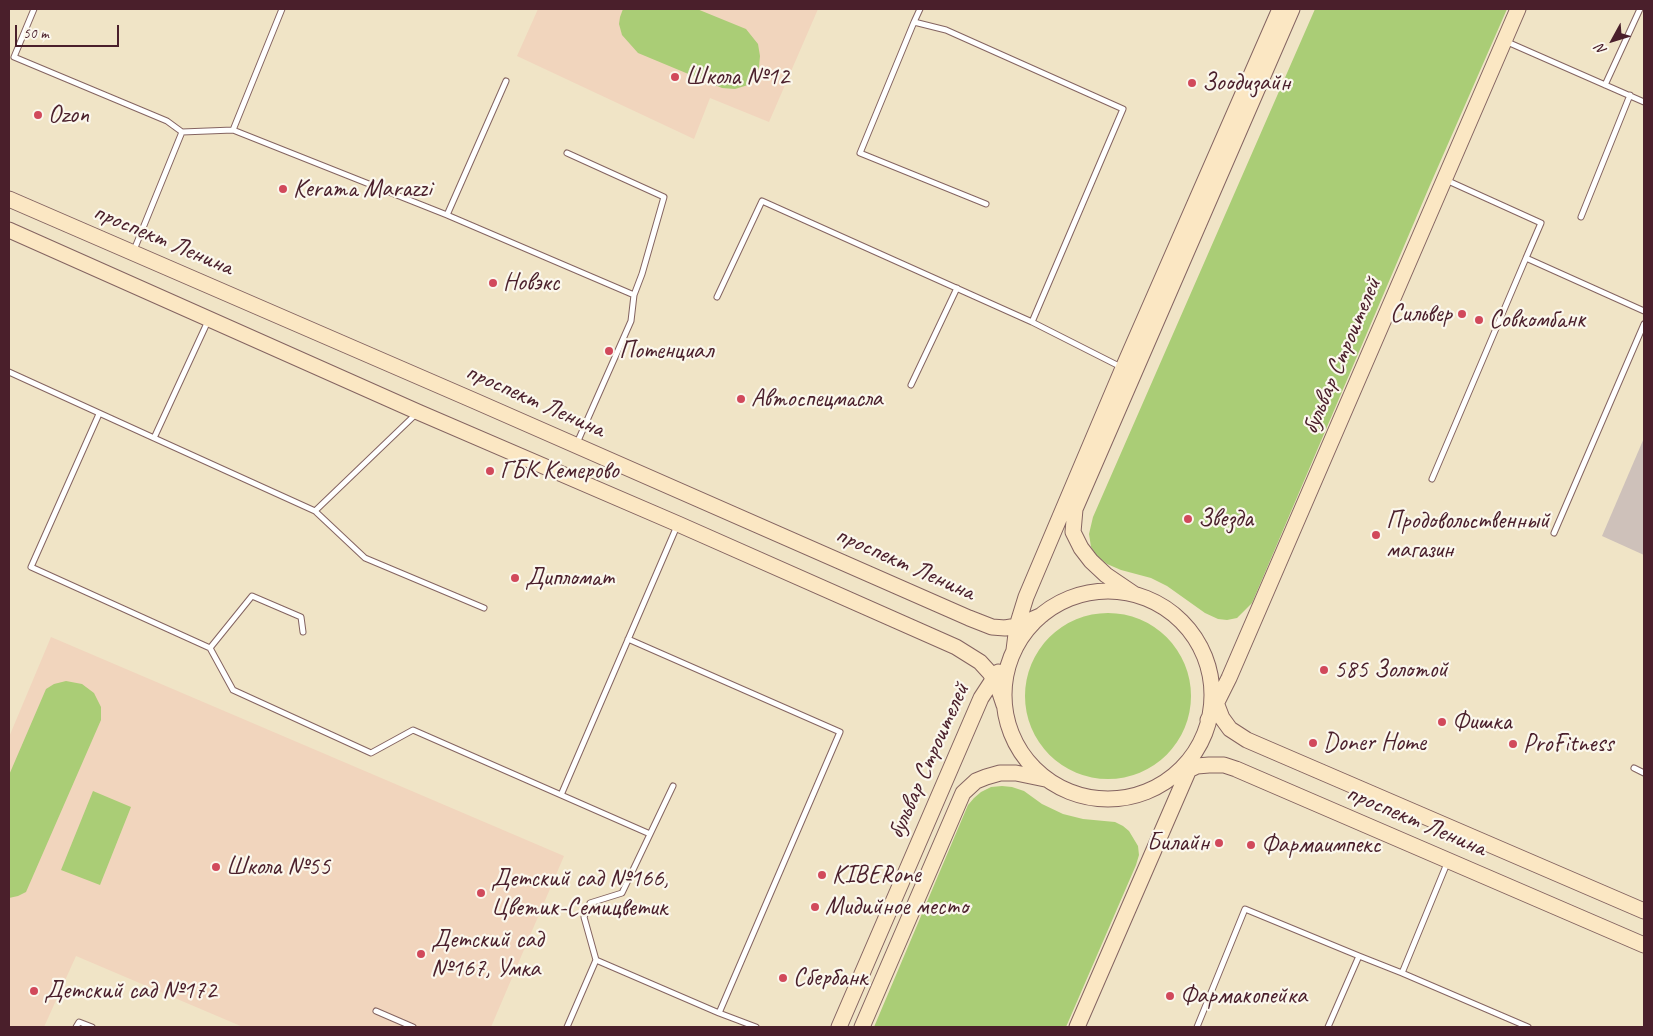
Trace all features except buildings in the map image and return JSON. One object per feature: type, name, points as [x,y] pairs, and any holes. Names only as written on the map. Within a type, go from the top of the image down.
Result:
[{"type":"main road","points":[[1197,750],[1186,764],[1168,781],[1137,796],[1107,800],[1073,795],[1045,779],[1032,766],[1017,745],[1007,720],[1004,705],[1005,681],[1013,654],[1017,626],[1026,597],[1123,368],[1280,9]]},
{"type":"main road","points":[[1134,594],[1106,575],[1081,548],[1074,532],[1074,509],[1292,9]]},
{"type":"main road","name":"бульвар Строителей","points":[[1208,720],[1230,678],[1518,9]]},
{"type":"main road","name":"проспект Ленина","points":[[9,200],[133,252],[969,618],[992,627],[1005,628],[1017,626],[1042,615]]},
{"type":"main road","name":"проспект Ленина","points":[[9,230],[418,412],[956,647],[980,662],[993,678],[1004,705]]},
{"type":"main road","points":[[1042,615],[1053,606],[1080,595],[1115,591],[1134,594]]},
{"type":"main road","name":"проспект Ленина","points":[[1134,594],[1151,600],[1182,622],[1204,652],[1210,670],[1216,706],[1222,718],[1230,728],[1247,740],[1644,911]]},
{"type":"main road","name":"бульвар Строителей","points":[[839,1027],[981,698],[1030,627],[1042,615]]},
{"type":"main road","points":[[1077,1027],[1205,732],[1212,687]]},
{"type":"main road","name":"проспект Ленина","points":[[1168,781],[1197,766],[1224,765],[1236,769],[1644,945]]},
{"type":"main road","name":"бульвар Строителей","points":[[862,1027],[963,794],[976,781],[1000,773],[1016,773],[1045,779]]},
{"type":"lane","points":[[34,9],[14,57],[167,121],[182,132],[233,130],[447,216],[634,295]]},
{"type":"lane","points":[[233,130],[282,9]]},
{"type":"lane","points":[[920,9],[860,153],[986,204]]},
{"type":"lane","points":[[1605,85],[1640,9]]},
{"type":"lane","points":[[914,22],[946,30],[1123,109],[1032,322]]},
{"type":"lane","points":[[1504,41],[1644,102]]},
{"type":"lane","points":[[447,216],[506,81]]},
{"type":"lane","points":[[1580,217],[1630,96]]},
{"type":"lane","points":[[133,252],[182,132]]},
{"type":"lane","points":[[567,153],[664,197],[642,274],[634,295],[631,321],[575,445]]},
{"type":"lane","points":[[1432,479],[1541,223],[1445,179]]},
{"type":"lane","points":[[717,297],[762,201],[1032,322],[1123,368]]},
{"type":"lane","points":[[1526,258],[1644,311]]},
{"type":"lane","points":[[911,385],[957,288]]},
{"type":"lane","points":[[154,438],[209,318]]},
{"type":"lane","points":[[1554,533],[1644,324]]},
{"type":"lane","points":[[9,372],[315,511],[364,558],[484,608]]},
{"type":"lane","points":[[315,511],[418,412]]},
{"type":"lane","points":[[99,414],[31,567],[210,648],[233,690],[371,753],[413,730],[650,834]]},
{"type":"lane","points":[[561,795],[678,524]]},
{"type":"lane","points":[[210,648],[252,596],[301,616],[302,632]]},
{"type":"lane","points":[[628,639],[840,732],[719,1013]]},
{"type":"lane","points":[[1634,768],[1644,773]]},
{"type":"lane","points":[[567,1027],[596,960],[584,917],[590,903],[622,893],[673,786]]},
{"type":"lane","points":[[1402,973],[1448,861]]},
{"type":"lane","points":[[1197,1027],[1245,909],[1528,1027]]},
{"type":"lane","points":[[1328,1027],[1359,956]]},
{"type":"lane","points":[[596,960],[756,1027]]},
{"type":"lane","points":[[376,1011],[413,1027]]},
{"type":"lane","points":[[76,1027],[79,1022],[92,1027]]},
{"type":"shaded area","name":"Школа №12","points":[[538,9],[818,9],[769,122],[710,98],[694,139],[517,56]]},
{"type":"shaded area","points":[[1644,438],[1644,555],[1602,536]]},
{"type":"shaded area","name":"Школа №55","points":[[51,637],[564,856],[491,1027],[243,1027],[76,956],[44,1027],[9,1027],[9,737]]},
{"type":"green space","points":[[623,9],[697,9],[746,29],[758,44],[759,67],[755,77],[748,85],[735,89],[722,88],[638,53],[622,35],[619,24]]},
{"type":"green space","points":[[1315,9],[1507,9],[1252,603],[1237,618],[1218,619],[1205,613],[1167,586],[1151,578],[1107,564],[1097,556],[1091,547],[1089,534],[1093,517]]},
{"type":"green space","points":[[1108,613],[1132,617],[1147,623],[1172,644],[1181,657],[1187,672],[1191,696],[1187,720],[1181,735],[1160,760],[1147,769],[1132,775],[1108,779],[1084,775],[1069,769],[1044,748],[1035,735],[1029,720],[1025,696],[1029,672],[1035,657],[1056,632],[1069,623],[1084,617]]},
{"type":"green space","points":[[66,681],[82,684],[94,693],[101,707],[101,720],[26,892],[9,898],[9,775],[46,689],[54,684]]},
{"type":"green space","points":[[1002,786],[1024,791],[1042,804],[1063,814],[1083,819],[1115,822],[1129,831],[1138,846],[1139,855],[1136,865],[1066,1027],[874,1027],[968,805],[981,792],[991,787]]},
{"type":"green space","points":[[93,791],[131,807],[100,885],[61,870]]},
{"type":"place","name":"Школа №12","points":[[675,77]]},
{"type":"place","name":"Зоодизайн","points":[[1192,83]]},
{"type":"place","name":"Ozon","points":[[38,115]]},
{"type":"place","name":"Kerama Marazzi","points":[[283,189]]},
{"type":"place","name":"Новэкс","points":[[493,283]]},
{"type":"place","name":"Сильвер","points":[[1462,314]]},
{"type":"place","name":"Совкомбанк","points":[[1479,320]]},
{"type":"place","name":"Потенциал","points":[[609,351]]},
{"type":"place","name":"Автоспецмасла","points":[[741,399]]},
{"type":"place","name":"ГБК Кемерово","points":[[490,471]]},
{"type":"place","name":"Звезда","points":[[1188,519]]},
{"type":"place","name":"Продовольственный магазин","points":[[1376,535]]},
{"type":"place","name":"Дипломат","points":[[515,578]]},
{"type":"place","name":"585 Золотой","points":[[1324,670]]},
{"type":"place","name":"Фишка","points":[[1442,722]]},
{"type":"place","name":"Doner Home","points":[[1313,743]]},
{"type":"place","name":"ProFitness","points":[[1513,744]]},
{"type":"place","name":"Билайн","points":[[1219,843]]},
{"type":"place","name":"Фармаимпекс","points":[[1251,845]]},
{"type":"place","name":"Школа №55","points":[[216,867]]},
{"type":"place","name":"KIBERone","points":[[822,875]]},
{"type":"place","name":"Детский сад №166, Цветик-Семицветик","points":[[481,893]]},
{"type":"place","name":"Мидийное место","points":[[815,907]]},
{"type":"place","name":"Детский сад №167, Умка","points":[[421,954]]},
{"type":"place","name":"Сбербанк","points":[[783,978]]},
{"type":"place","name":"Детский сад №172","points":[[34,991]]},
{"type":"place","name":"Фармакопейка","points":[[1170,996]]}]
